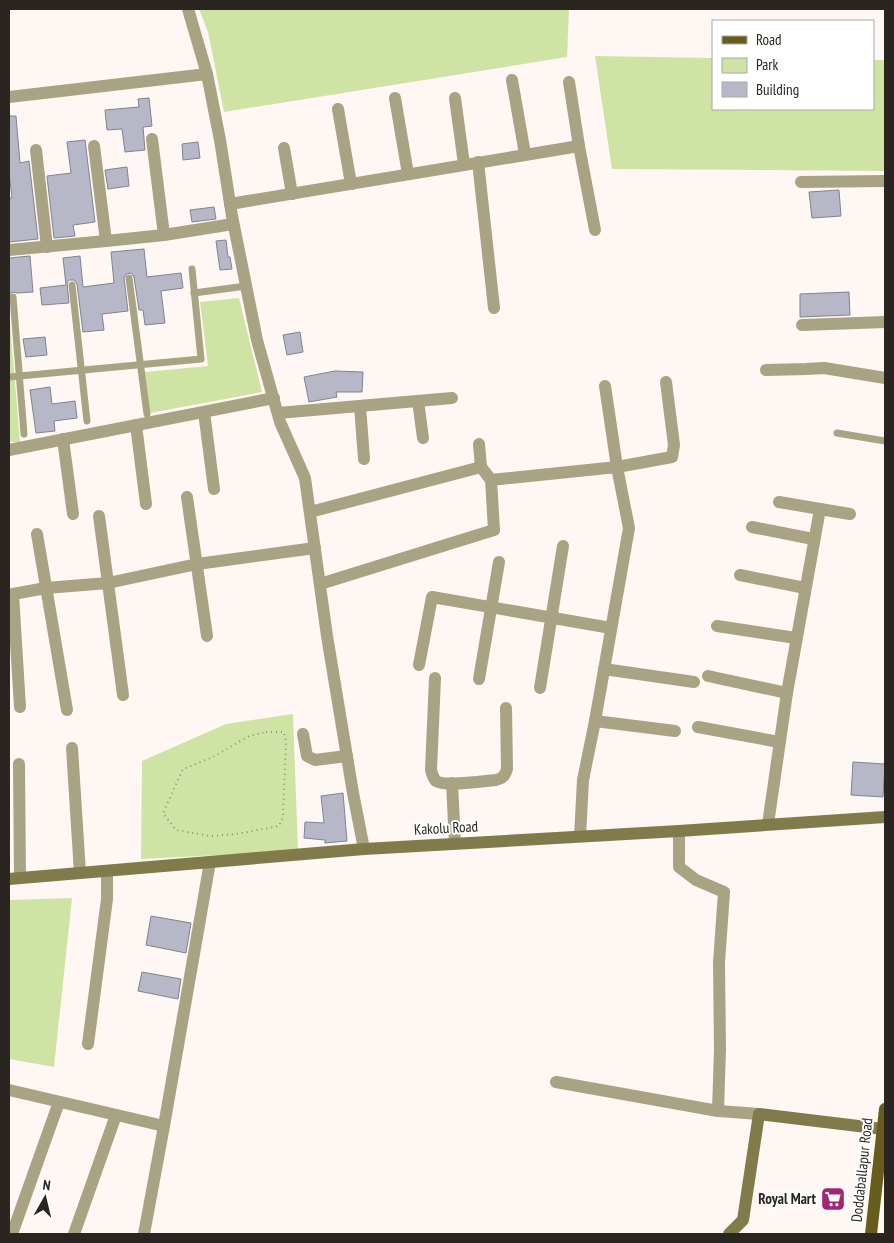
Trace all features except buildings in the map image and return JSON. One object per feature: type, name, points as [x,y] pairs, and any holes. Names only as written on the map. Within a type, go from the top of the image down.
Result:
[{"type":"main road","name":"Kakolu Road","points":[[14,878],[364,849],[885,817]]},
{"type":"main road","name":"Doddaballapur Road","points":[[872,1234],[885,1109]]},
{"type":"main road","points":[[729,1234],[743,1220],[759,1114],[884,1129]]},
{"type":"street","points":[[188,9],[207,74],[220,140],[233,224],[257,340],[280,422],[305,478],[327,636],[364,849]]},
{"type":"street","points":[[9,97],[207,74]]},
{"type":"street","points":[[512,80],[524,154]]},
{"type":"street","points":[[569,82],[595,230]]},
{"type":"street","points":[[395,98],[408,174]]},
{"type":"street","points":[[455,98],[464,164]]},
{"type":"street","points":[[338,109],[351,184]]},
{"type":"street","points":[[152,139],[164,234]]},
{"type":"street","points":[[94,146],[106,241]]},
{"type":"street","points":[[230,204],[579,146]]},
{"type":"street","points":[[284,148],[292,194]]},
{"type":"street","points":[[36,150],[47,247]]},
{"type":"street","points":[[478,162],[494,308]]},
{"type":"street","points":[[801,182],[885,181]]},
{"type":"street","points":[[9,250],[106,241],[233,224]]},
{"type":"street","points":[[802,325],[885,322]]},
{"type":"street","points":[[766,370],[824,368],[885,378]]},
{"type":"street","points":[[491,480],[617,467],[672,457],[674,445],[666,382]]},
{"type":"street","points":[[580,836],[583,780],[629,528],[617,467],[605,386]]},
{"type":"street","points":[[9,450],[274,398]]},
{"type":"street","points":[[278,413],[452,398]]},
{"type":"street","points":[[418,401],[423,438]]},
{"type":"street","points":[[360,406],[364,459]]},
{"type":"street","points":[[204,412],[214,488]]},
{"type":"street","points":[[136,425],[146,504]]},
{"type":"street","points":[[63,439],[73,514]]},
{"type":"street","points":[[320,584],[494,530],[491,480],[480,467],[479,444]]},
{"type":"street","points":[[310,512],[480,467]]},
{"type":"street","points":[[187,497],[207,636]]},
{"type":"street","points":[[779,502],[850,514]]},
{"type":"street","points":[[768,824],[787,692],[813,539],[820,509]]},
{"type":"street","points":[[99,516],[123,696]]},
{"type":"street","points":[[752,527],[813,539]]},
{"type":"street","points":[[37,534],[67,710]]},
{"type":"street","points":[[540,688],[564,546]]},
{"type":"street","points":[[20,707],[13,594],[46,588],[108,583],[197,564],[315,548]]},
{"type":"street","points":[[480,679],[499,562]]},
{"type":"street","points":[[740,575],[805,588]]},
{"type":"street","points":[[419,665],[432,597],[612,628]]},
{"type":"street","points":[[716,626],[796,638]]},
{"type":"street","points":[[604,669],[694,682]]},
{"type":"street","points":[[708,676],[787,692]]},
{"type":"street","points":[[435,678],[431,770],[435,780],[452,783],[496,780],[505,775],[507,770],[506,708]]},
{"type":"street","points":[[595,721],[675,731]]},
{"type":"street","points":[[698,728],[779,742]]},
{"type":"street","points":[[303,734],[307,756],[314,760],[347,756]]},
{"type":"street","points":[[72,748],[80,873]]},
{"type":"street","points":[[14,878],[19,764]]},
{"type":"street","points":[[452,783],[455,844]]},
{"type":"street","points":[[679,831],[679,867],[696,880],[724,892],[719,963],[720,1049],[718,1111]]},
{"type":"street","points":[[144,1234],[210,862]]},
{"type":"street","points":[[88,1044],[107,899],[107,870]]},
{"type":"street","points":[[556,1082],[718,1111],[759,1114]]},
{"type":"street","points":[[9,1090],[164,1126]]},
{"type":"street","points":[[12,1234],[59,1102]]},
{"type":"street","points":[[74,1234],[116,1115]]},
{"type":"lane","points":[[9,377],[201,359],[192,269]]},
{"type":"lane","points":[[129,278],[147,414]]},
{"type":"lane","points":[[72,285],[87,422]]},
{"type":"lane","points":[[194,293],[246,286]]},
{"type":"lane","points":[[13,297],[24,434]]},
{"type":"lane","points":[[837,433],[885,440]]},
{"type":"path","points":[[266,732],[284,732],[286,742],[283,818],[279,826],[237,834],[210,836],[176,830],[163,813],[183,769],[213,757],[249,736],[266,732]]},
{"type":"green space","points":[[199,9],[569,9],[567,57],[224,112],[208,32]]},
{"type":"green space","points":[[595,56],[712,58],[712,110],[874,110],[874,60],[885,60],[885,171],[612,169]]},
{"type":"green space","points":[[239,298],[262,392],[150,413],[145,372],[208,366],[200,302]]},
{"type":"green space","points":[[9,311],[20,442],[9,442]]},
{"type":"green space","points":[[293,714],[298,851],[141,859],[142,761],[226,724]]},
{"type":"green space","points":[[72,898],[54,1067],[9,1059],[9,900]]},
{"type":"place","name":"Royal Mart","points":[[833,1199]]}]
